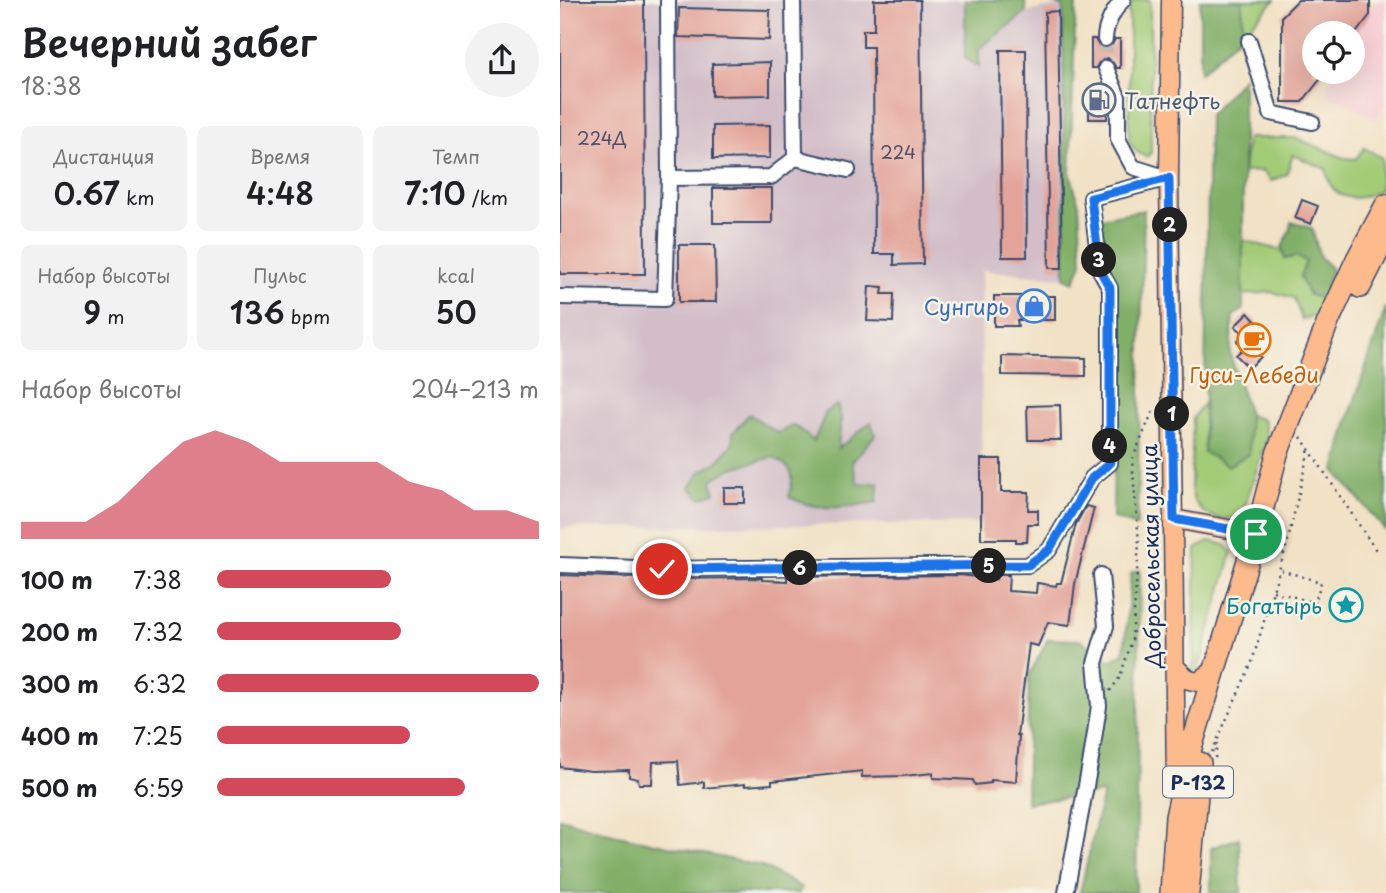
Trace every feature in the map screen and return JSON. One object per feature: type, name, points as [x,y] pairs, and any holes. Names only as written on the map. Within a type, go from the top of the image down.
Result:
[{"type":"highway","name":"Р-132","points":[[1171,893],[1176,817],[1191,748],[1256,534],[1276,454],[1352,271],[1386,205]]},
{"type":"highway","name":"Р-132","points":[[1256,534],[1303,440],[1341,326],[1386,236]]},
{"type":"highway","name":"Р-132","points":[[1188,893],[1198,783],[1213,671]]},
{"type":"main road","name":"Добросельская улица","points":[[1171,0],[1169,178],[1176,817]]},
{"type":"main road","points":[[1174,519],[1256,534]]},
{"type":"main road","points":[[1174,666],[1189,680],[1198,682],[1213,671]]},
{"type":"lane","points":[[560,297],[665,299],[669,178],[668,0]]},
{"type":"lane","points":[[793,0],[795,158]]},
{"type":"lane","points":[[1105,39],[1116,7],[1123,0]]},
{"type":"lane","points":[[1249,41],[1271,113],[1312,122]]},
{"type":"lane","points":[[1106,68],[1118,97],[1118,139],[1133,167],[1169,178]]},
{"type":"lane","points":[[669,178],[771,177],[795,158]]},
{"type":"lane","points":[[795,158],[848,170]]},
{"type":"lane","points":[[560,565],[662,569],[1028,565],[1049,550],[1092,478],[1110,463],[1110,288],[1100,270],[1091,198],[1169,178]]},
{"type":"lane","points":[[1066,893],[1099,706],[1095,663],[1106,626],[1101,575]]},
{"type":"path","points":[[1099,706],[1120,677],[1132,640],[1139,543],[1132,460],[1153,411]]},
{"type":"path","points":[[1303,440],[1377,552]]},
{"type":"path","points":[[1198,783],[1252,662],[1279,570],[1303,440]]},
{"type":"path","points":[[1273,591],[1315,603],[1321,582],[1279,570]]},
{"type":"shaded area","points":[[560,0],[965,0],[965,58],[979,67],[979,50],[1026,12],[1063,5],[1065,278],[982,270],[981,523],[560,528]]},
{"type":"shaded area","points":[[1376,0],[1386,0],[1386,104],[1376,120],[1325,92],[1329,84],[1365,84],[1364,21]]},
{"type":"green space","points":[[965,0],[1025,0],[1026,12],[979,49],[979,67],[965,58]]},
{"type":"green space","points":[[1043,0],[1076,0],[1070,172],[1079,205],[1082,263],[1074,282],[1065,278],[1063,6]]},
{"type":"green space","points":[[1150,0],[1151,153],[1146,157],[1136,151],[1129,142],[1129,9],[1130,3]]},
{"type":"green space","points":[[1200,0],[1242,0],[1243,33],[1200,73]]},
{"type":"green space","points":[[1242,0],[1275,0],[1243,33]]},
{"type":"green space","points":[[1243,78],[1243,310],[1233,316],[1230,354],[1249,415],[1249,454],[1228,466],[1204,452],[1209,115]]},
{"type":"green space","points":[[1247,138],[1296,138],[1344,158],[1356,159],[1364,148],[1382,158],[1380,190],[1362,197],[1345,196],[1333,187],[1326,169],[1293,155],[1286,175],[1271,181],[1262,171],[1243,172]]},
{"type":"green space","points":[[1144,210],[1137,526],[1113,518],[1116,299],[1100,218]]},
{"type":"green space","points":[[1291,222],[1312,228],[1320,257],[1332,269],[1322,298],[1309,295],[1300,277],[1306,261],[1296,256],[1285,259],[1282,247]]},
{"type":"green space","points":[[1242,240],[1283,251],[1285,259],[1296,256],[1306,261],[1309,295],[1322,298],[1322,305],[1314,316],[1302,320],[1294,298],[1272,292],[1242,295]]},
{"type":"green space","points":[[1386,307],[1386,531],[1335,471],[1347,423]]},
{"type":"green space","points":[[1204,403],[1204,452],[1249,454],[1249,415],[1263,420],[1267,437],[1244,509],[1233,518],[1220,519],[1204,513],[1194,501],[1191,488],[1193,418]]},
{"type":"green space","points":[[837,405],[841,418],[838,449],[871,422],[875,435],[852,462],[858,484],[878,483],[877,502],[822,507],[789,497],[791,473],[773,457],[732,468],[712,480],[715,493],[701,498],[690,488],[700,472],[717,462],[733,443],[733,433],[749,414],[778,433],[794,425],[814,441],[826,412]]},
{"type":"green space","points":[[1210,541],[1225,545],[1232,552],[1196,678],[1193,678],[1196,549]]},
{"type":"green space","points":[[1140,570],[1136,893],[1080,893],[1103,793],[1026,803],[1029,676],[1048,639],[1081,640],[1110,661],[1124,653],[1131,573]]},
{"type":"green space","points":[[560,818],[613,834],[761,866],[802,888],[799,893],[560,893]]},
{"type":"green space","points":[[1239,838],[1241,893],[1211,893],[1211,848]]},
{"type":"building","points":[[560,0],[644,0],[645,274],[560,274]]},
{"type":"building","points":[[874,0],[920,0],[923,264],[894,265],[894,254],[874,254],[873,47],[863,47],[863,30],[874,30]]},
{"type":"building","points":[[1298,0],[1370,0],[1370,15],[1365,21],[1302,21],[1302,84],[1316,84],[1302,102],[1282,102],[1282,16]]},
{"type":"building","points":[[679,8],[770,10],[769,40],[678,37]]},
{"type":"building","points":[[1058,11],[1062,268],[1049,268],[1045,12]]},
{"type":"building","points":[[1091,39],[1095,39],[1099,46],[1105,49],[1112,45],[1115,39],[1120,39],[1120,68],[1116,68],[1107,58],[1099,62],[1096,68],[1091,68]]},
{"type":"building","points":[[1000,50],[1026,50],[1027,257],[1002,257]]},
{"type":"building","points":[[770,62],[770,95],[712,96],[712,64]]},
{"type":"building","points":[[1089,88],[1101,88],[1107,95],[1107,119],[1089,119]]},
{"type":"building","points":[[770,125],[770,158],[713,159],[713,126]]},
{"type":"building","points":[[713,188],[772,188],[772,223],[713,223]]},
{"type":"building","points":[[1302,200],[1318,206],[1311,224],[1295,218]]},
{"type":"building","points":[[679,245],[715,245],[716,302],[679,302]]},
{"type":"building","points":[[869,286],[883,287],[882,294],[894,294],[893,322],[867,321]]},
{"type":"building","points":[[994,296],[1055,296],[1055,320],[1017,320],[1018,326],[994,326]]},
{"type":"building","points":[[1248,313],[1261,327],[1254,334],[1262,341],[1254,350],[1261,357],[1249,368],[1236,355],[1244,348],[1237,341],[1244,334],[1235,326]]},
{"type":"building","points":[[1002,356],[1086,358],[1086,376],[1002,375]]},
{"type":"building","points":[[1060,405],[1061,440],[1028,440],[1027,406]]},
{"type":"building","points":[[981,459],[1001,459],[1001,492],[1029,492],[1028,510],[1038,510],[1038,524],[1028,524],[1027,542],[1016,542],[1016,539],[981,539]]},
{"type":"building","points":[[724,488],[745,488],[745,503],[724,503]]},
{"type":"building","points":[[1086,506],[1094,508],[1075,584],[1070,625],[1048,622],[1038,646],[1029,644],[1017,735],[1016,782],[991,780],[991,783],[975,785],[973,780],[933,778],[933,773],[862,777],[862,771],[772,781],[772,784],[704,788],[704,782],[680,785],[678,761],[653,762],[652,784],[639,784],[638,779],[629,777],[629,770],[591,771],[560,767],[560,575],[662,579],[762,578],[787,581],[787,577],[959,575],[996,579],[995,575],[1009,575],[1008,591],[1036,593],[1037,583],[1056,586],[1061,583],[1076,524]]},
{"type":"tunnel","points":[[1105,39],[1106,68]]},
{"type":"place","name":"Татнефть","points":[[1099,100]]},
{"type":"place","name":"Сунгирь","points":[[1034,306]]},
{"type":"place","name":"Гуси-Лебеди","points":[[1254,340]]},
{"type":"place","name":"Богатырь","points":[[1346,605]]},
{"type":"route","points":[[662,569],[1028,565],[1049,550],[1092,478],[1110,463],[1110,288],[1100,270],[1091,198],[1169,178],[1174,519],[1256,534]]}]
